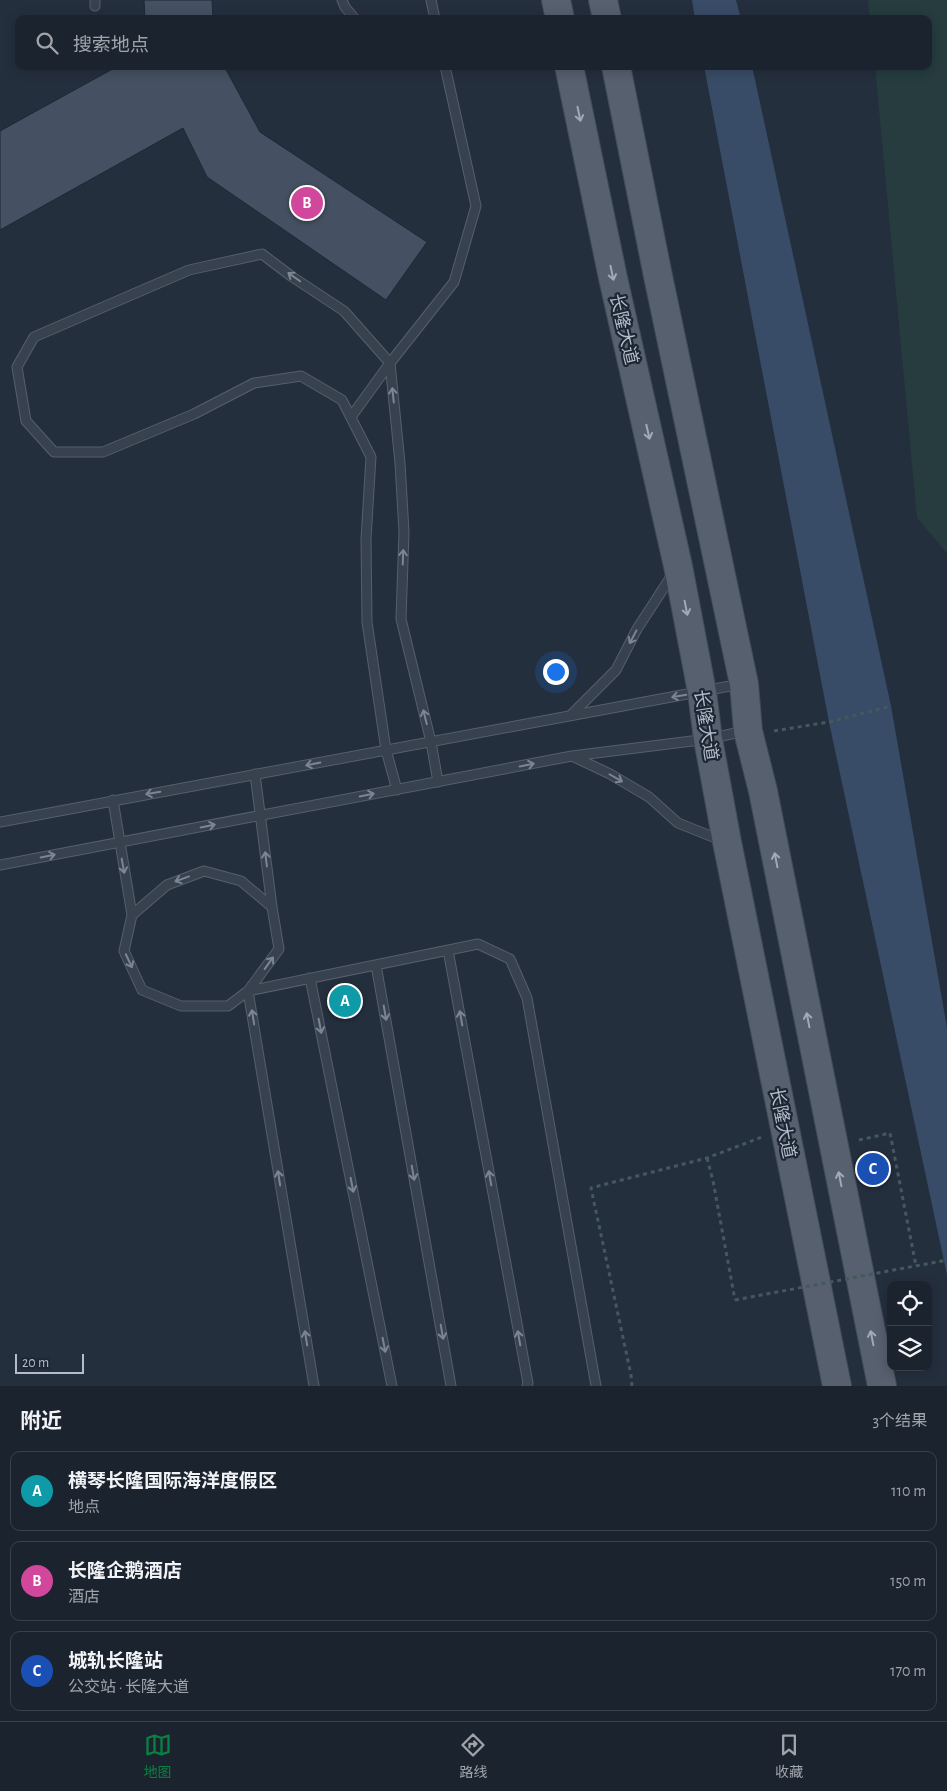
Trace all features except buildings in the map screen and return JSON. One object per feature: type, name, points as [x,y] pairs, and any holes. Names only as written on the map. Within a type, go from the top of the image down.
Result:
[{"type":"main road","points":[[556,0],[559,15]]},
{"type":"main road","points":[[603,0],[606,15]]},
{"type":"main road","name":"长隆大道","points":[[570,70],[613,278],[678,566],[702,692],[708,739],[727,842],[837,1386]]},
{"type":"main road","points":[[617,70],[744,684],[748,733],[763,791],[882,1386]]},
{"type":"lane","points":[[342,0],[352,15]]},
{"type":"lane","points":[[431,0],[434,15]]},
{"type":"lane","points":[[351,417],[390,363],[454,282],[476,206],[447,70]]},
{"type":"lane","points":[[396,790],[386,750],[366,622],[366,539],[371,457],[342,400],[301,376],[254,383],[194,414],[103,452],[54,452],[26,421],[17,367],[34,337],[189,270],[262,254],[291,276],[344,311],[390,363],[400,463],[404,532],[401,619],[431,742],[438,782]]},
{"type":"lane","points":[[570,716],[616,670],[637,629],[678,566]]},
{"type":"lane","points":[[0,822],[744,684]]},
{"type":"lane","points":[[0,865],[572,756],[748,733]]},
{"type":"lane","points":[[572,756],[610,774],[649,797],[678,823],[727,842]]},
{"type":"lane","points":[[113,800],[132,915],[124,951],[142,990],[181,1006],[228,1006],[248,991],[279,949],[254,774]]},
{"type":"lane","points":[[132,915],[167,885],[204,871],[241,881],[272,907]]},
{"type":"lane","points":[[248,991],[478,944],[510,959],[527,998],[596,1386]]},
{"type":"lane","points":[[448,950],[527,1386]]},
{"type":"lane","points":[[376,965],[451,1386]]},
{"type":"lane","points":[[310,978],[392,1386]]},
{"type":"lane","points":[[248,991],[314,1386]]},
{"type":"path","points":[[748,733],[829,722],[891,706]]},
{"type":"path","points":[[632,1386],[592,1188],[707,1158],[784,1129]]},
{"type":"path","points":[[833,1146],[890,1133],[916,1266]]},
{"type":"path","points":[[707,1158],[713,1181],[734,1300],[947,1260]]},
{"type":"green space","points":[[868,0],[947,0],[947,553],[917,518],[875,70],[932,70],[932,15],[870,15]]},
{"type":"water","points":[[692,0],[736,0],[740,15],[694,15]]},
{"type":"water","points":[[705,70],[753,70],[891,706],[947,1028],[947,1275],[829,722]]},
{"type":"place","name":"长隆企鹅酒店","points":[[307,203]]},
{"type":"place","name":"横琴长隆国际海洋度假区","points":[[345,1001]]},
{"type":"place","name":"城轨长隆站","points":[[873,1169]]}]
